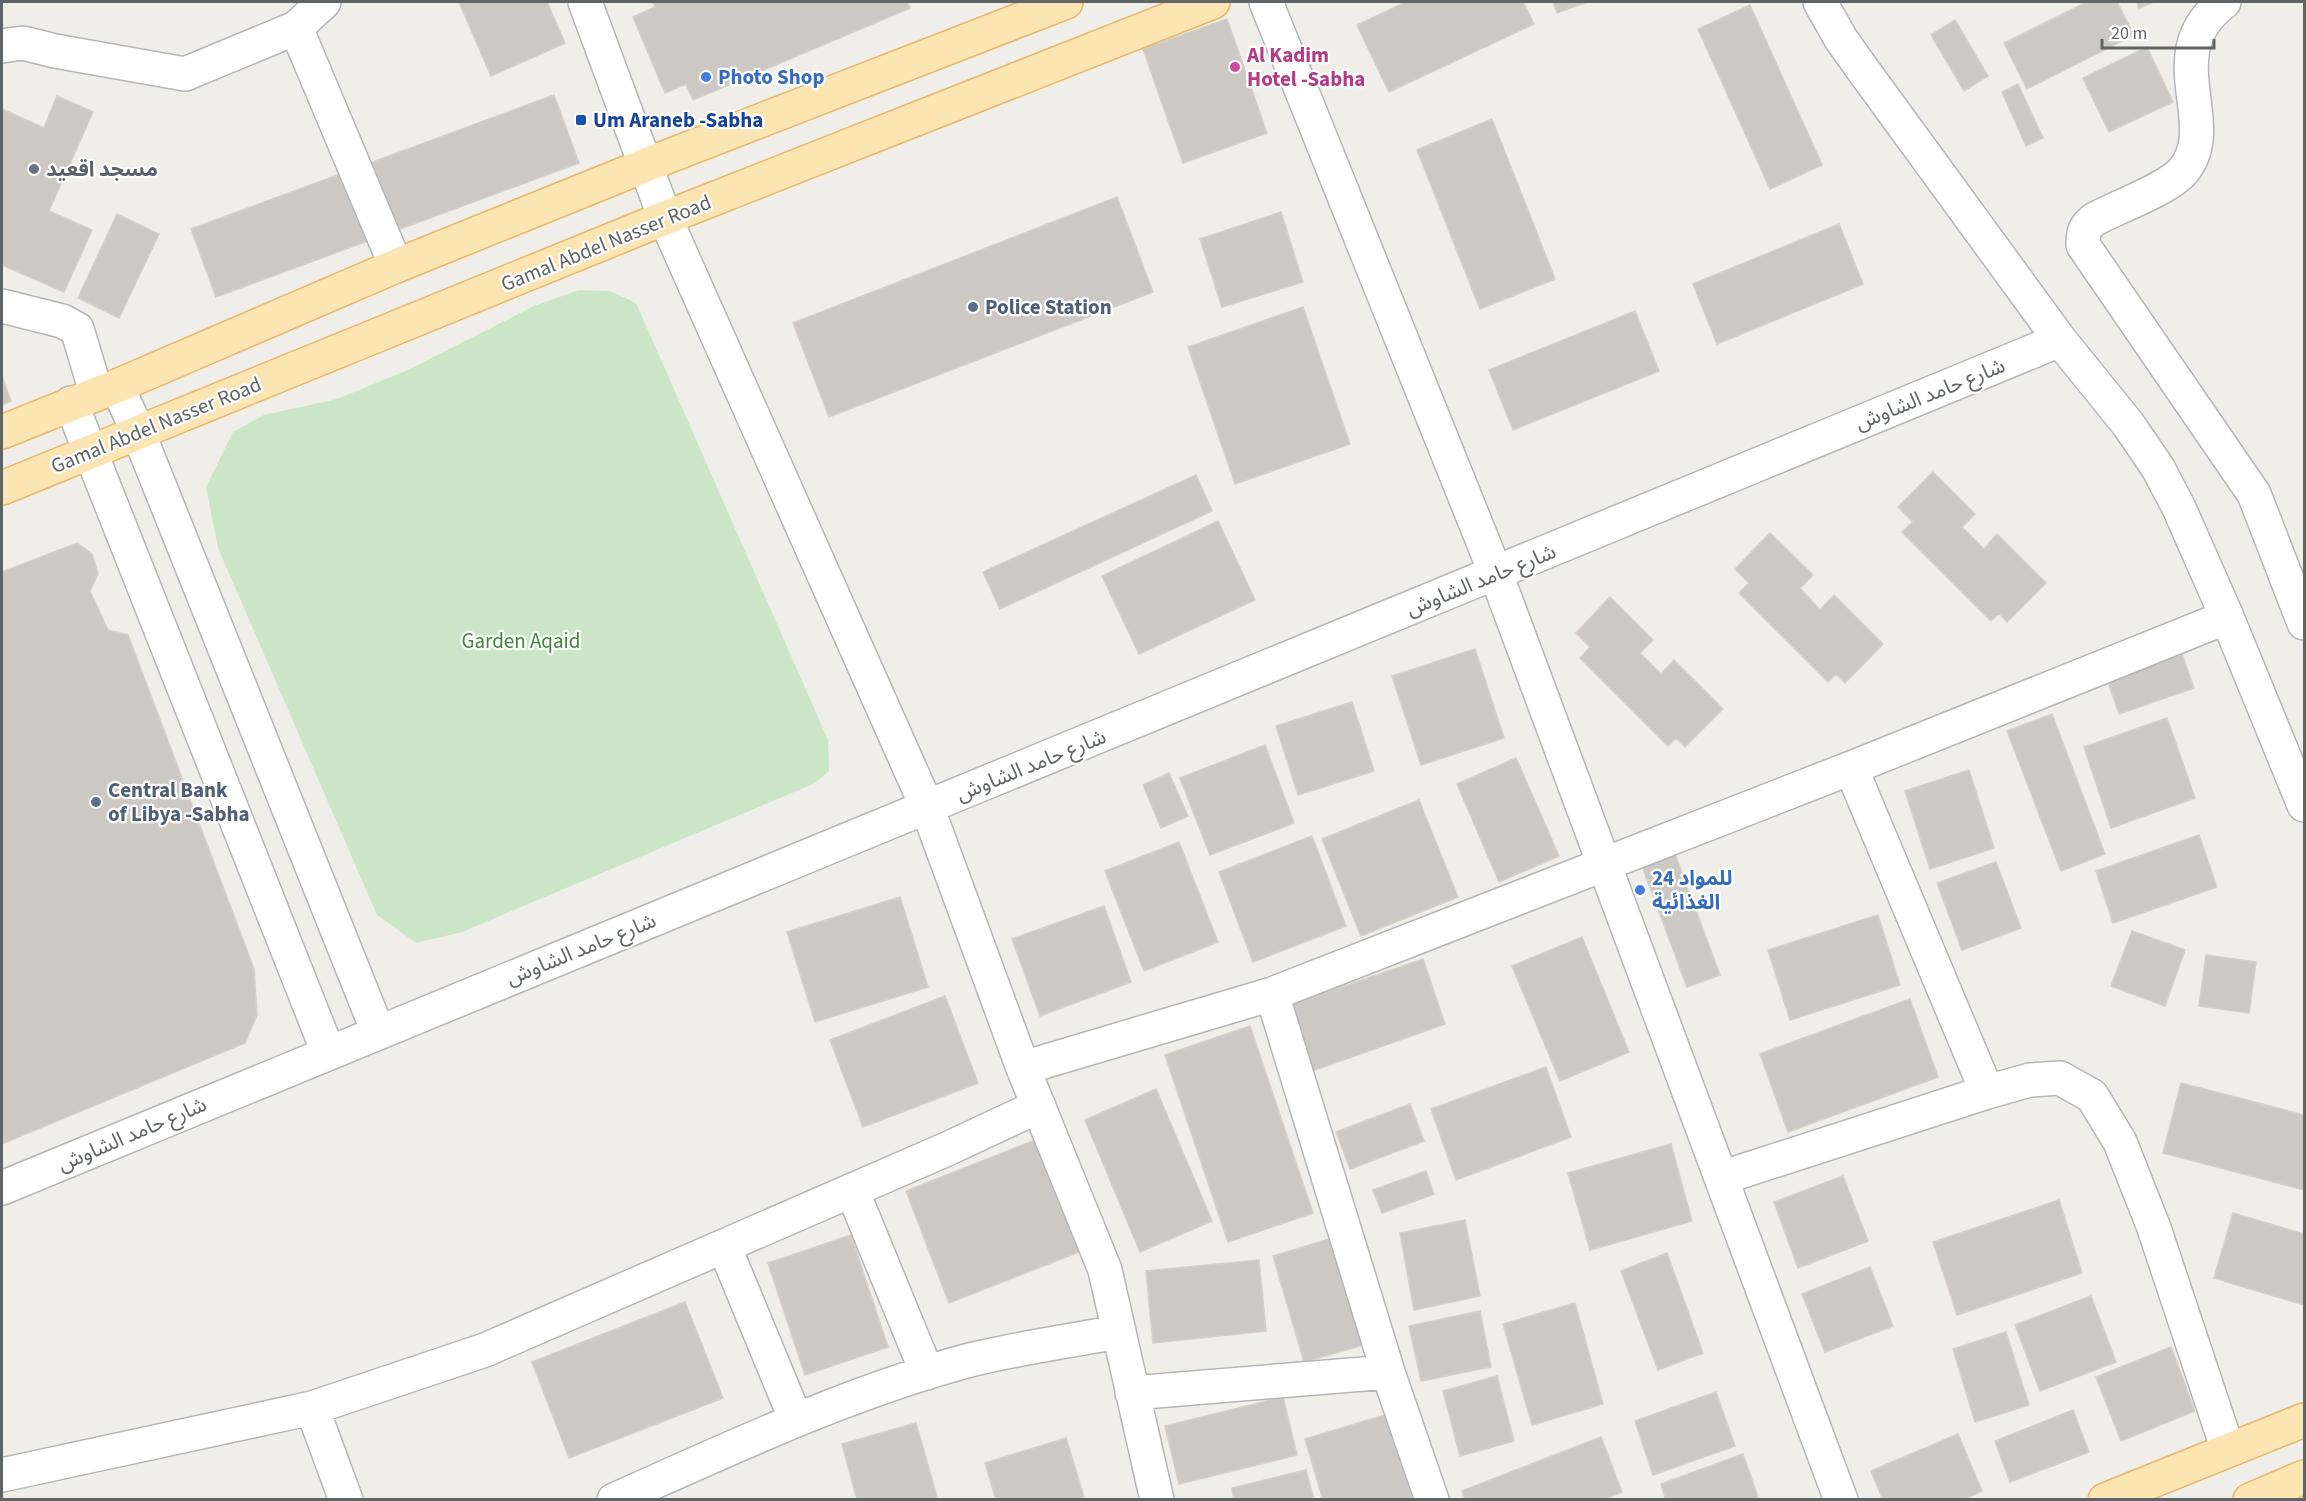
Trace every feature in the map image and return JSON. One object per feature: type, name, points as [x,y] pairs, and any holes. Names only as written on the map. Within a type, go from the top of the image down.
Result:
[{"type":"main road","points":[[2,432],[396,266],[646,165],[1066,2]]},
{"type":"main road","name":"Gamal Abdel Nasser Road","points":[[2,488],[665,218],[1213,2]]},
{"type":"main road","points":[[2105,1500],[2304,1420]]},
{"type":"main road","points":[[2250,1500],[2304,1477]]},
{"type":"street","points":[[2,46],[23,43],[55,51],[185,74],[296,28],[324,2]]},
{"type":"street","points":[[585,2],[665,218],[927,807],[1023,1068],[1105,1270],[1157,1500]]},
{"type":"street","points":[[1266,2],[1496,574],[1841,1500]]},
{"type":"street","points":[[1820,2],[1846,46],[2060,340],[2128,424],[2158,468],[2179,508],[2227,617],[2304,805]]},
{"type":"street","points":[[2223,2],[2212,11],[2198,29],[2191,50],[2196,130],[2191,159],[2183,171],[2171,181],[2087,225],[2083,234],[2083,244],[2254,494],[2304,623]]},
{"type":"street","points":[[296,28],[396,266]]},
{"type":"street","points":[[2,306],[62,321],[77,329],[95,394],[90,452],[328,1052]]},
{"type":"street","name":"شارع حامد الشاوش","points":[[2,1188],[2060,340]]},
{"type":"street","points":[[95,394],[138,432],[378,1032]]},
{"type":"street","points":[[1023,1068],[1272,994],[1851,768],[2227,617]]},
{"type":"street","points":[[1851,768],[1987,1092]]},
{"type":"street","points":[[1272,994],[1388,1372],[1432,1500]]},
{"type":"street","points":[[1721,1178],[1987,1092],[2030,1080],[2061,1078],[2092,1096],[2120,1142],[2154,1228],[2228,1450]]},
{"type":"street","points":[[2,1475],[312,1408],[485,1350],[1039,1106]]},
{"type":"street","points":[[852,1190],[927,1373]]},
{"type":"street","points":[[724,1246],[796,1420]]},
{"type":"street","points":[[614,1500],[796,1420],[927,1373],[972,1360],[1118,1332]]},
{"type":"street","points":[[1132,1393],[1388,1372]]},
{"type":"street","points":[[312,1408],[346,1500]]},
{"type":"green space","name":"Garden Aqaid","points":[[579,290],[610,291],[636,303],[828,740],[829,771],[813,784],[462,932],[416,943],[377,915],[218,548],[206,487],[233,432],[264,415],[337,399],[408,370],[534,306]]},
{"type":"building","points":[[459,2],[547,2],[565,43],[491,76]]},
{"type":"building","points":[[653,2],[907,2],[910,8],[693,100],[686,84],[665,93],[633,17],[655,7]]},
{"type":"building","points":[[1406,2],[1523,2],[1534,24],[1389,92],[1357,25]]},
{"type":"building","points":[[1553,2],[1587,2],[1557,13]]},
{"type":"building","points":[[2087,2],[2117,2],[2134,35],[2027,89],[2004,43]]},
{"type":"building","points":[[2137,2],[2154,2],[2139,8]]},
{"type":"building","points":[[1750,5],[1822,165],[1770,189],[1698,29]]},
{"type":"building","points":[[1227,19],[1267,133],[1183,163],[1143,49]]},
{"type":"building","points":[[1955,20],[1988,76],[1964,91],[1931,35]]},
{"type":"building","points":[[2147,47],[2173,102],[2109,132],[2083,78]]},
{"type":"building","points":[[2018,84],[2043,138],[2026,146],[2002,92]]},
{"type":"building","points":[[554,95],[579,163],[216,297],[191,229]]},
{"type":"building","name":"مسجد اقعيد","points":[[57,96],[93,112],[49,211],[92,230],[64,292],[2,265],[2,109],[44,128]]},
{"type":"building","points":[[1492,119],[1555,279],[1480,309],[1417,150]]},
{"type":"building","name":"Police Station","points":[[1117,197],[1153,292],[829,417],[793,323]]},
{"type":"building","points":[[1281,212],[1303,282],[1222,307],[1200,239]]},
{"type":"building","points":[[117,214],[159,234],[119,318],[78,298]]},
{"type":"building","points":[[1839,224],[1863,284],[1717,344],[1693,284]]},
{"type":"building","points":[[1303,307],[1350,444],[1235,484],[1188,347]]},
{"type":"building","points":[[1635,311],[1659,371],[1513,430],[1489,370]]},
{"type":"building","points":[[2,376],[11,401],[2,405]]},
{"type":"building","points":[[1933,472],[1975,514],[1962,527],[1984,549],[1997,534],[2046,583],[2007,622],[1999,613],[1991,621],[1902,532],[1913,522],[1898,507]]},
{"type":"building","points":[[1196,475],[1212,511],[1000,609],[983,572]]},
{"type":"building","points":[[1218,521],[1255,600],[1139,654],[1102,576]]},
{"type":"building","points":[[1770,533],[1813,575],[1800,588],[1820,610],[1834,595],[1883,644],[1845,683],[1836,674],[1828,682],[1739,593],[1749,583],[1735,569]]},
{"type":"building","name":"Central Bank of Libya -Sabha","points":[[77,543],[92,554],[98,574],[90,591],[108,630],[128,635],[254,969],[257,1015],[245,1043],[2,1144],[2,572]]},
{"type":"building","points":[[1610,597],[1653,640],[1640,653],[1661,674],[1674,660],[1723,709],[1685,747],[1676,738],[1668,746],[1580,658],[1590,647],[1576,633]]},
{"type":"building","points":[[1475,649],[1504,738],[1421,765],[1392,676]]},
{"type":"building","points":[[2182,654],[2194,688],[2119,714],[2107,679]]},
{"type":"building","points":[[1352,702],[1374,771],[1298,795],[1276,726]]},
{"type":"building","points":[[2052,714],[2105,854],[2061,871],[2007,731]]},
{"type":"building","points":[[2167,718],[2195,798],[2111,828],[2084,747]]},
{"type":"building","points":[[1265,745],[1294,823],[1210,855],[1180,778]]},
{"type":"building","points":[[1516,758],[1559,856],[1499,882],[1457,784]]},
{"type":"building","points":[[1969,770],[1994,848],[1930,869],[1905,791]]},
{"type":"building","points":[[1169,773],[1188,816],[1161,828],[1143,785]]},
{"type":"building","points":[[1419,800],[1458,897],[1361,936],[1322,839]]},
{"type":"building","points":[[2199,835],[2217,887],[2113,923],[2096,871]]},
{"type":"building","points":[[1312,836],[1346,926],[1253,962],[1219,872]]},
{"type":"building","points":[[1179,842],[1218,942],[1144,971],[1105,871]]},
{"type":"building","points":[[1675,854],[1720,975],[1687,987],[1642,866]]},
{"type":"building","points":[[1996,862],[2021,928],[1962,950],[1937,883]]},
{"type":"building","points":[[900,897],[928,987],[815,1022],[787,932]]},
{"type":"building","points":[[1104,906],[1131,982],[1040,1016],[1012,939]]},
{"type":"building","points":[[1878,915],[1900,985],[1790,1020],[1768,950]]},
{"type":"building","points":[[2132,931],[2185,950],[2165,1006],[2111,986]]},
{"type":"building","points":[[1582,937],[1629,1052],[1560,1081],[1512,966]]},
{"type":"building","points":[[2206,955],[2256,962],[2249,1013],[2199,1006]]},
{"type":"building","points":[[1423,959],[1445,1024],[1312,1071],[1290,1005]]},
{"type":"building","points":[[945,996],[978,1083],[863,1127],[830,1040]]},
{"type":"building","points":[[1910,999],[1938,1077],[1788,1132],[1760,1054]]},
{"type":"building","points":[[1250,1026],[1313,1213],[1228,1242],[1165,1055]]},
{"type":"building","points":[[1546,1067],[1571,1137],[1456,1180],[1431,1109]]},
{"type":"building","points":[[2181,1083],[2304,1115],[2304,1190],[2163,1153]]},
{"type":"building","points":[[1156,1089],[1212,1221],[1140,1252],[1085,1120]]},
{"type":"building","points":[[1410,1104],[1424,1141],[1350,1169],[1336,1132]]},
{"type":"building","points":[[1040,1138],[1084,1250],[949,1303],[906,1191]]},
{"type":"building","points":[[1671,1144],[1692,1221],[1590,1250],[1568,1173]]},
{"type":"building","points":[[1426,1171],[1434,1194],[1382,1213],[1373,1190]]},
{"type":"building","points":[[1843,1176],[1868,1241],[1798,1268],[1774,1202]]},
{"type":"building","points":[[2059,1200],[2082,1273],[1957,1315],[1933,1242]]},
{"type":"building","points":[[2233,1213],[2304,1234],[2304,1305],[2214,1278]]},
{"type":"building","points":[[1465,1220],[1480,1296],[1414,1310],[1400,1233]]},
{"type":"building","points":[[851,1235],[888,1347],[805,1375],[768,1263]]},
{"type":"building","points":[[1336,1237],[1367,1344],[1304,1362],[1273,1256]]},
{"type":"building","points":[[1667,1253],[1703,1353],[1658,1370],[1621,1271]]},
{"type":"building","points":[[1259,1260],[1266,1331],[1153,1343],[1146,1271]]},
{"type":"building","points":[[1870,1267],[1893,1326],[1825,1352],[1802,1294]]},
{"type":"building","points":[[2091,1296],[2116,1362],[2040,1391],[2015,1325]]},
{"type":"building","points":[[685,1302],[723,1398],[569,1458],[532,1362]]},
{"type":"building","points":[[1575,1303],[1603,1404],[1532,1425],[1503,1324]]},
{"type":"building","points":[[1480,1311],[1491,1367],[1421,1381],[1409,1326]]},
{"type":"building","points":[[2006,1332],[2029,1405],[1975,1422],[1953,1349]]},
{"type":"building","points":[[2171,1347],[2195,1411],[2121,1441],[2096,1377]]},
{"type":"building","points":[[1497,1376],[1514,1441],[1460,1456],[1443,1391]]},
{"type":"building","points":[[1716,1392],[1735,1446],[1653,1475],[1635,1421]]},
{"type":"building","points":[[1283,1397],[1297,1455],[1179,1484],[1165,1426]]},
{"type":"building","points":[[2073,1410],[2089,1452],[2010,1482],[1995,1441]]},
{"type":"building","points":[[1388,1414],[1412,1500],[1323,1500],[1305,1439]]},
{"type":"building","points":[[916,1423],[938,1500],[857,1500],[842,1444]]},
{"type":"building","points":[[1958,1434],[1982,1491],[1963,1500],[1883,1500],[1871,1471]]},
{"type":"building","points":[[1601,1437],[1622,1492],[1602,1500],[1465,1500],[1462,1491]]},
{"type":"building","points":[[1066,1438],[1085,1500],[996,1500],[985,1463]]},
{"type":"building","points":[[1743,1454],[1759,1500],[1666,1500],[1661,1484]]},
{"type":"building","points":[[1306,1470],[1314,1500],[1234,1500],[1232,1488]]},
{"type":"place","name":"Al Kadim Hotel -Sabha","points":[[1235,67]]},
{"type":"place","name":"Photo Shop","points":[[706,77]]},
{"type":"place","name":"Um Araneb -Sabha","points":[[581,120]]},
{"type":"place","name":"مسجد اقعيد","points":[[34,169]]},
{"type":"place","name":"Police Station","points":[[973,307]]},
{"type":"place","name":"Central Bank of Libya -Sabha","points":[[96,802]]},
{"type":"place","name":"24 للمواد الغذائية","points":[[1640,890]]}]
